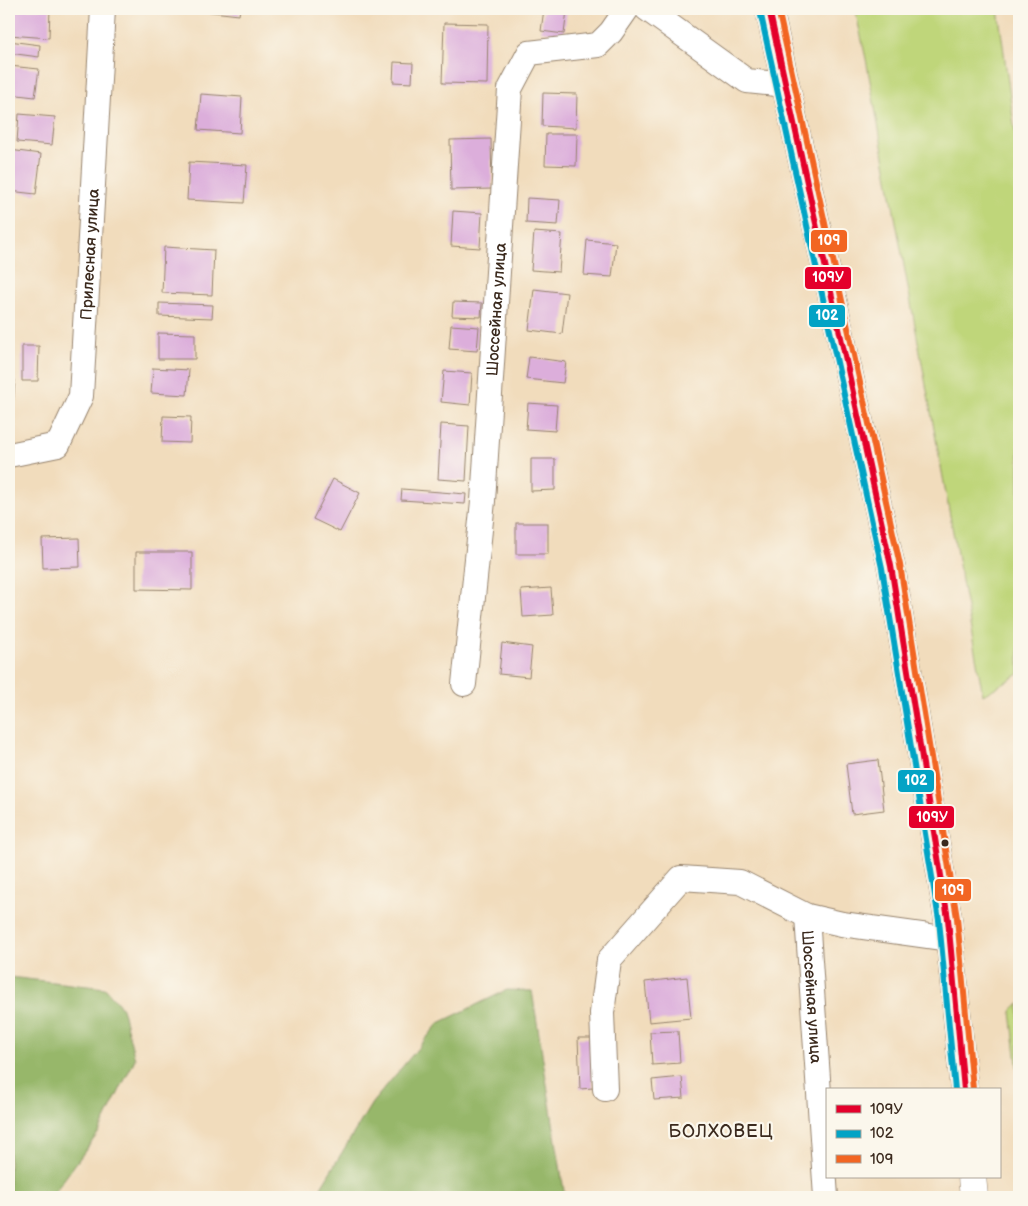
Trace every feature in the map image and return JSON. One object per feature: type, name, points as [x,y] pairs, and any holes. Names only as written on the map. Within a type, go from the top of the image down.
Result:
[{"type":"main road","points":[[769,9],[891,566],[950,939],[964,1088]]},
{"type":"main road","points":[[972,1178],[974,1197]]},
{"type":"street","name":"Прилесная улица","points":[[9,455],[58,445],[81,396],[103,9]]},
{"type":"street","name":"Шоссейная улица","points":[[464,684],[483,500],[510,88],[529,53],[598,45],[612,32],[626,9]]},
{"type":"street","points":[[648,9],[747,81],[786,85]]},
{"type":"street","points":[[605,1089],[602,1013],[609,960],[681,878],[740,882],[807,916],[842,924],[950,939]]},
{"type":"street","name":"Шоссейная улица","points":[[807,916],[826,1197]]},
{"type":"green space","points":[[855,9],[998,9],[1019,162],[1019,674],[983,695],[866,59]]},
{"type":"green space","points":[[9,977],[105,988],[122,1008],[135,1059],[99,1132],[51,1197],[9,1197]]},
{"type":"green space","points":[[507,990],[532,991],[565,1197],[315,1197],[372,1103],[439,1023]]},
{"type":"green space","points":[[1019,1003],[1019,1082],[1011,1011]]},
{"type":"building","points":[[9,9],[50,9],[49,38],[9,35]]},
{"type":"building","points":[[186,9],[240,9],[239,15]]},
{"type":"building","points":[[544,9],[567,10],[564,34],[541,31]]},
{"type":"building","points":[[444,23],[488,24],[487,84],[442,83]]},
{"type":"building","points":[[9,41],[40,45],[39,57],[9,53]]},
{"type":"building","points":[[394,62],[413,63],[412,83],[393,82]]},
{"type":"building","points":[[9,66],[39,69],[35,97],[9,94]]},
{"type":"building","points":[[543,93],[577,94],[576,128],[542,126]]},
{"type":"building","points":[[201,94],[242,97],[240,133],[198,130]]},
{"type":"building","points":[[19,114],[55,117],[52,145],[17,142]]},
{"type":"building","points":[[546,134],[577,134],[576,166],[545,165]]},
{"type":"building","points":[[491,139],[492,189],[451,190],[450,140]]},
{"type":"building","points":[[9,150],[41,154],[36,194],[9,191]]},
{"type":"building","points":[[189,162],[247,165],[244,203],[187,200]]},
{"type":"building","points":[[527,198],[560,200],[558,225],[526,223]]},
{"type":"building","points":[[453,211],[482,213],[480,248],[451,246]]},
{"type":"building","points":[[534,232],[562,234],[559,272],[531,270]]},
{"type":"building","points":[[587,240],[616,243],[612,277],[584,275]]},
{"type":"building","points":[[164,247],[214,250],[212,295],[162,293]]},
{"type":"building","points":[[534,289],[567,293],[562,334],[529,330]]},
{"type":"building","points":[[453,302],[482,303],[481,317],[452,316]]},
{"type":"building","points":[[159,303],[213,305],[212,318],[159,316]]},
{"type":"building","points":[[451,325],[479,327],[477,351],[449,349]]},
{"type":"building","points":[[158,333],[195,334],[195,359],[158,359]]},
{"type":"building","points":[[22,346],[39,346],[38,381],[22,381]]},
{"type":"building","points":[[529,357],[566,362],[563,383],[526,379]]},
{"type":"building","points":[[153,368],[189,370],[187,395],[151,393]]},
{"type":"building","points":[[444,371],[472,373],[470,405],[441,402]]},
{"type":"building","points":[[9,379],[15,380],[12,421],[9,421]]},
{"type":"building","points":[[528,403],[557,405],[555,431],[526,429]]},
{"type":"building","points":[[163,416],[191,417],[190,443],[162,442]]},
{"type":"building","points":[[441,424],[469,426],[466,481],[438,479]]},
{"type":"building","points":[[531,459],[555,459],[555,490],[531,491]]},
{"type":"building","points":[[333,479],[360,493],[340,532],[313,519]]},
{"type":"building","points":[[402,489],[466,494],[465,504],[401,500]]},
{"type":"building","points":[[516,523],[548,523],[548,554],[516,554]]},
{"type":"building","points":[[79,538],[80,567],[43,568],[42,539]]},
{"type":"building","points":[[136,552],[192,552],[192,590],[136,589]]},
{"type":"building","points":[[551,588],[553,615],[523,617],[521,590]]},
{"type":"building","points":[[502,643],[532,647],[529,677],[499,674]]},
{"type":"building","points":[[878,760],[884,810],[852,814],[846,764]]},
{"type":"building","points":[[687,977],[691,1018],[649,1022],[645,982]]},
{"type":"building","points":[[678,1031],[680,1063],[652,1065],[650,1032]]},
{"type":"building","points":[[578,1038],[591,1038],[593,1088],[580,1089]]},
{"type":"building","points":[[682,1077],[684,1098],[654,1100],[652,1080]]},
{"type":"transit line","name":"109У","points":[[769,9],[891,566],[948,919],[964,1088]]},
{"type":"transit line","name":"109","points":[[778,9],[900,565],[957,918],[973,1088]]},
{"type":"transit line","name":"102","points":[[760,11],[882,568],[939,920],[955,1088]]},
{"type":"district","name":"БОЛХОВЕЦ","points":[[721,1131]]}]
